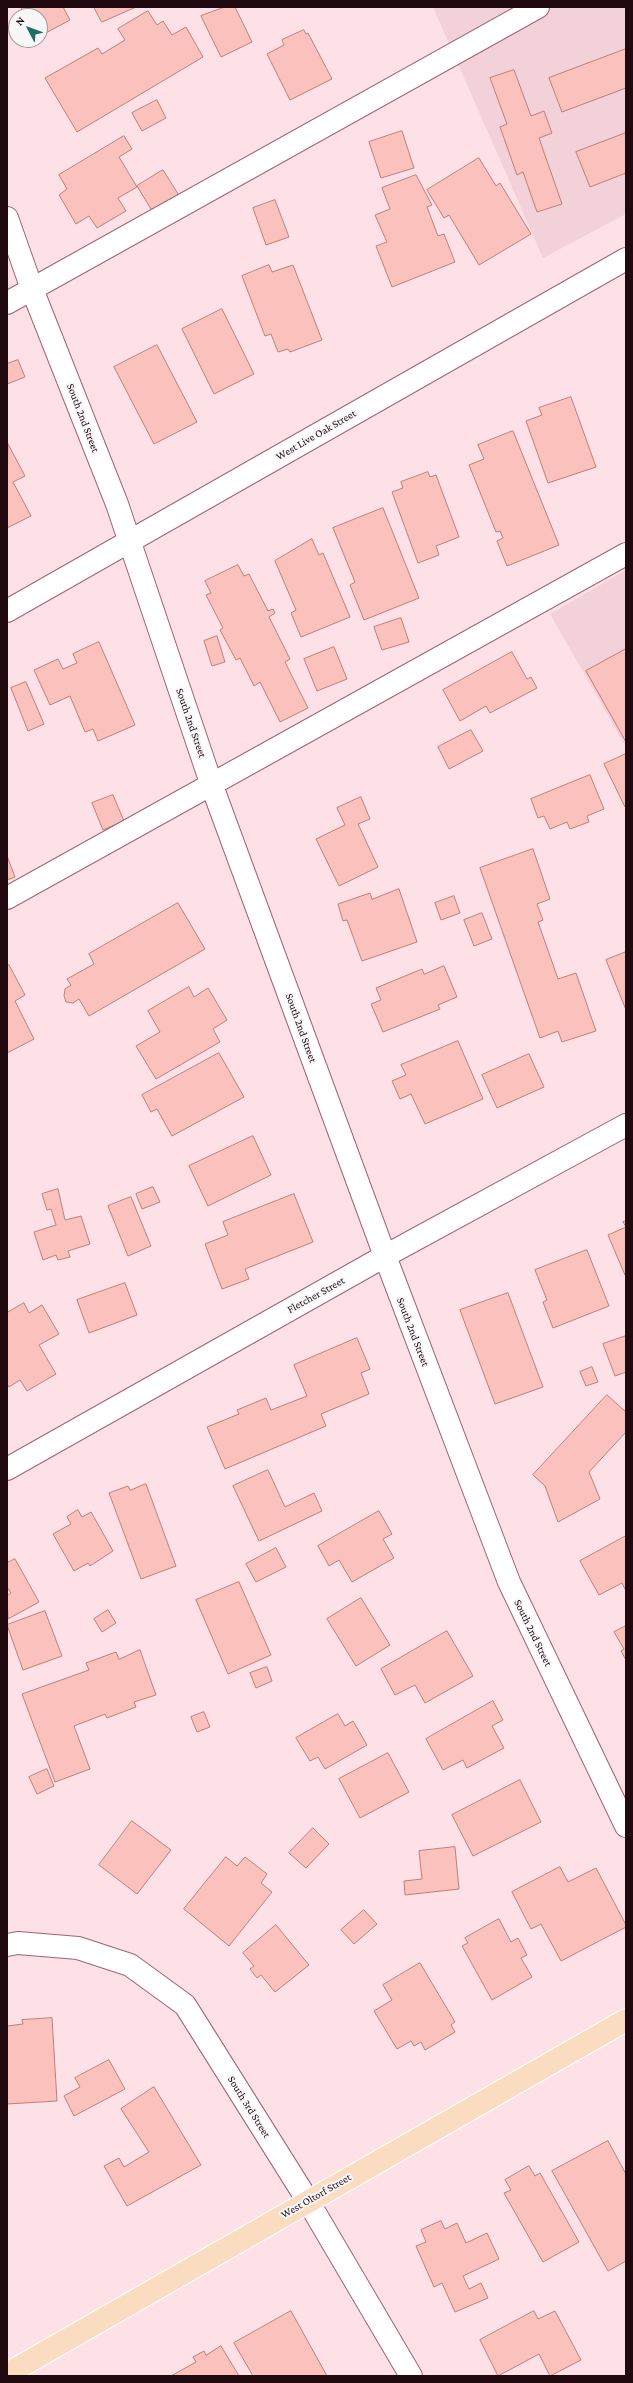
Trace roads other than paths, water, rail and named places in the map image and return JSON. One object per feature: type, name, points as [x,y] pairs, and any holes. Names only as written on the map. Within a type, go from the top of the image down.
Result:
[{"type":"main road","name":"West Oltorf Street","points":[[7,2374],[626,2020]]},
{"type":"street","points":[[7,303],[538,7]]},
{"type":"street","name":"South 2nd Street","points":[[7,218],[32,289],[129,541],[212,786],[384,1256],[509,1582],[626,1826]]},
{"type":"street","name":"West Live Oak Street","points":[[7,611],[626,259]]},
{"type":"street","points":[[7,898],[212,786],[626,554]]},
{"type":"street","name":"Fletcher Street","points":[[7,1469],[384,1256],[626,1125]]},
{"type":"street","name":"South 3rd Street","points":[[7,1945],[18,1943],[78,1948],[130,1965],[185,2005],[308,2201],[411,2376]]}]
